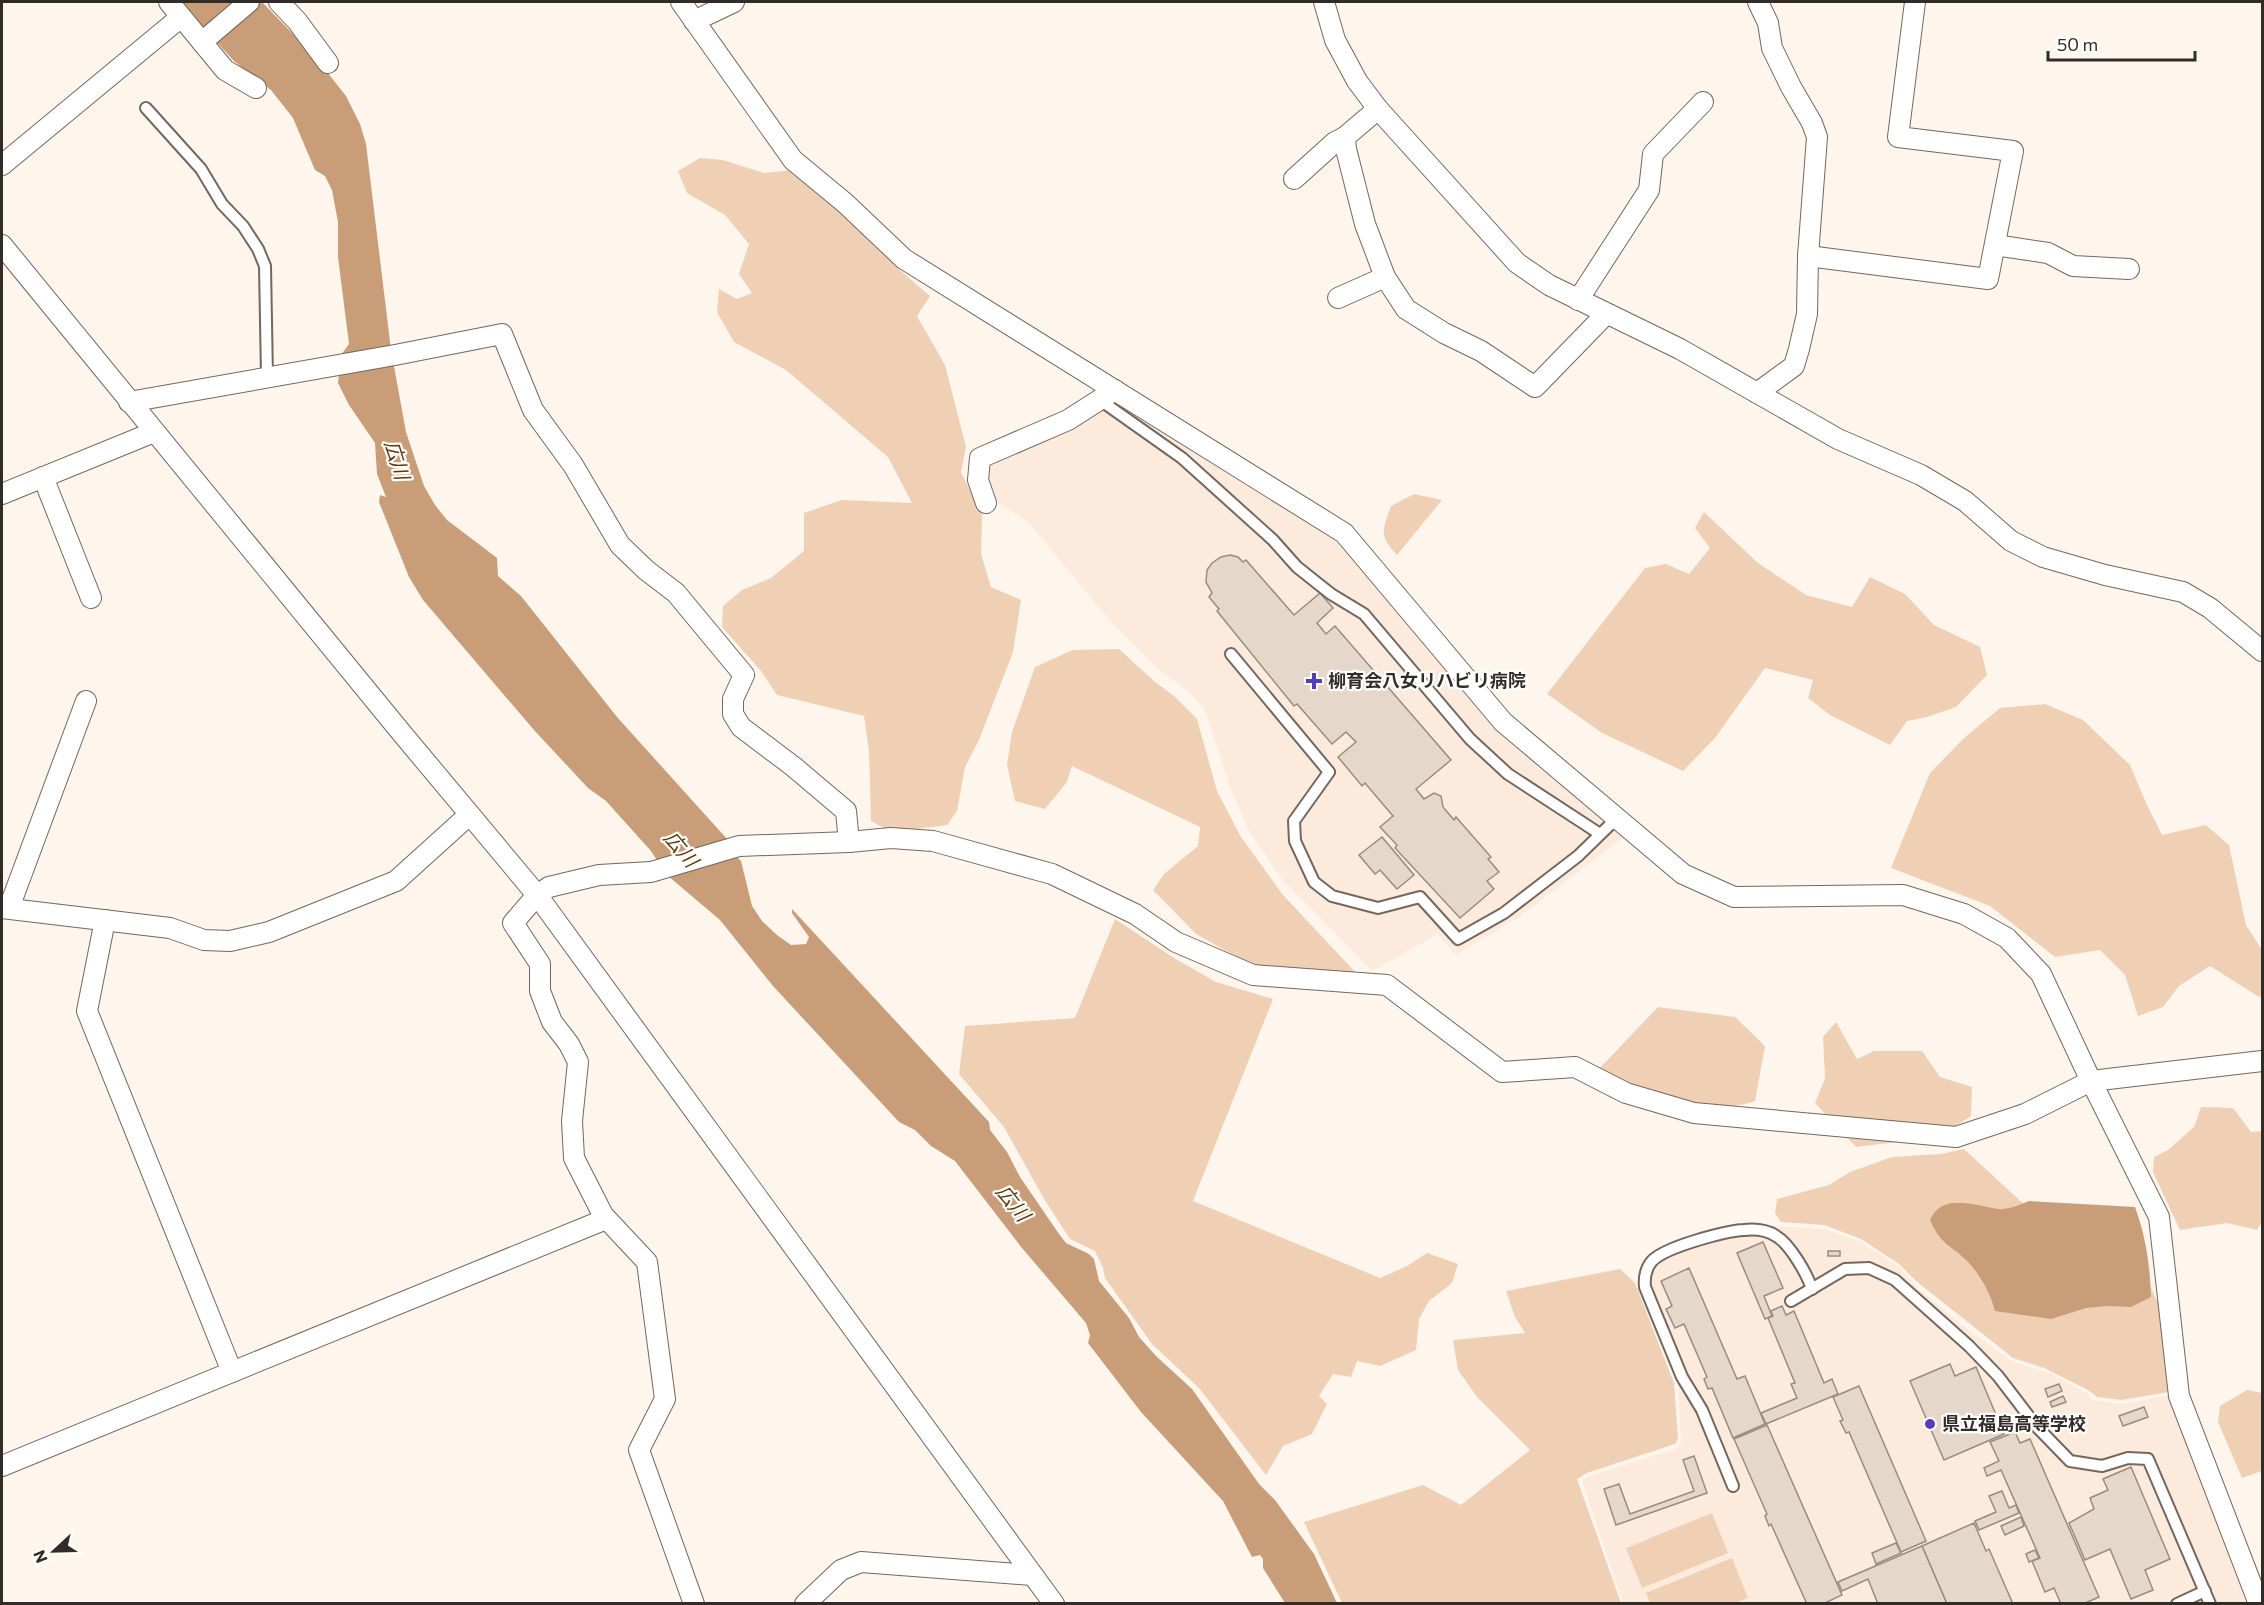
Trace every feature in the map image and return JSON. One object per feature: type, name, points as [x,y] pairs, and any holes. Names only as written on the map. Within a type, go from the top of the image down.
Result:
[{"type":"street","points":[[169,2],[225,70],[256,88]]},
{"type":"street","points":[[202,42],[249,2]]},
{"type":"street","points":[[279,2],[297,21],[328,63]]},
{"type":"street","points":[[681,2],[793,160],[845,203],[904,259],[1108,395],[1344,533],[1503,722],[1683,874],[1734,897],[1903,895],[1964,914],[2007,938],[2041,974],[2159,1217],[2179,1396],[2259,1604]]},
{"type":"street","points":[[694,21],[734,2]]},
{"type":"street","points":[[1324,2],[1335,40],[1357,81],[1378,109],[1518,263],[1549,285],[1680,349],[1838,439],[1921,475],[1965,501],[2011,541],[2043,557],[2105,575],[2183,592],[2210,608],[2262,651]]},
{"type":"street","points":[[1758,2],[1768,23],[1772,48],[1812,123],[1817,137],[1808,256],[1807,314],[1794,366],[1758,393]]},
{"type":"street","points":[[1808,256],[1988,279],[2013,151],[1898,137],[1915,2]]},
{"type":"street","points":[[2,165],[181,17]]},
{"type":"street","points":[[1578,300],[1620,231],[1649,190],[1653,154],[1703,102]]},
{"type":"street","points":[[1294,178],[1378,109]]},
{"type":"street","points":[[1345,137],[1365,225],[1385,277],[1406,309],[1444,333],[1481,351],[1535,387],[1606,314]]},
{"type":"street","points":[[2,245],[537,895],[1054,1604]]},
{"type":"street","points":[[1995,245],[2048,253],[2073,266],[2129,269]]},
{"type":"street","points":[[1338,298],[1385,277]]},
{"type":"street","points":[[129,402],[502,334],[533,410],[573,465],[620,545],[646,570],[676,593],[744,675],[733,699],[733,714],[741,727],[794,767],[846,811],[849,842]]},
{"type":"street","points":[[986,503],[978,480],[980,458],[1068,420],[1108,395]]},
{"type":"street","points":[[2,494],[154,432]]},
{"type":"street","points":[[43,477],[91,598]]},
{"type":"street","points":[[86,701],[5,908],[170,928],[204,940],[230,940],[269,932],[396,881],[469,815]]},
{"type":"street","points":[[694,1604],[639,1450],[665,1399],[647,1262],[606,1219],[574,1158],[572,1121],[578,1062],[569,1044],[552,1022],[540,991],[540,964],[513,923],[537,895],[549,887],[599,875],[651,872],[739,846],[891,838],[933,841],[1052,874],[1135,915],[1176,942],[1253,975],[1387,985],[1502,1072],[1575,1067],[1626,1093],[1694,1113],[1956,1137],[2025,1114],[2091,1081],[2262,1061]]},
{"type":"street","points":[[105,920],[87,1011],[232,1372]]},
{"type":"street","points":[[2,1466],[606,1219]]},
{"type":"street","points":[[805,1604],[841,1570],[861,1562],[1032,1575]]},
{"type":"lane","points":[[146,108],[201,169],[222,204],[243,226],[258,249],[265,266],[267,377]]},
{"type":"lane","points":[[1108,395],[1273,540],[1297,567],[1331,594],[1364,614],[1470,740],[1508,774],[1600,834]]},
{"type":"lane","points":[[1231,654],[1329,772],[1294,821],[1296,841],[1314,882],[1332,896],[1378,908],[1420,897],[1458,939],[1504,913],[1578,856],[1617,818]]},
{"type":"lane","points":[[1733,1486],[1702,1410],[1682,1377],[1645,1287],[1644,1277],[1651,1262],[1676,1246],[1744,1230],[1765,1231],[1778,1236],[1806,1271],[1812,1289]]},
{"type":"lane","points":[[1791,1301],[1845,1269],[1869,1268],[1895,1280],[1984,1361],[2037,1427],[2070,1461],[2102,1466],[2128,1458],[2148,1459],[2210,1604]]},
{"type":"lane","points":[[2177,1604],[2205,1591]]},
{"type":"shaded area","points":[[700,158],[723,160],[764,173],[792,170],[839,210],[930,296],[917,316],[945,365],[966,447],[961,472],[982,515],[981,554],[991,587],[1021,600],[1013,652],[979,740],[965,767],[957,811],[947,825],[891,832],[871,821],[869,751],[864,716],[777,695],[761,671],[722,627],[723,606],[742,590],[771,578],[804,551],[804,513],[842,500],[912,503],[888,457],[786,370],[734,342],[717,312],[719,289],[737,299],[752,293],[739,274],[749,244],[725,215],[687,193],[678,171]]},
{"type":"shaded area","name":"柳育会八女リハビリ病院","points":[[1116,403],[1326,531],[1361,567],[1499,734],[1624,837],[1519,917],[1456,955],[1438,934],[1372,971],[1284,882],[1248,830],[1229,784],[1205,710],[1189,692],[1159,670],[1110,621],[1029,523],[989,496],[983,485],[988,460],[1067,430]]},
{"type":"shaded area","points":[[1414,494],[1442,500],[1397,555],[1385,537],[1386,521],[1391,506]]},
{"type":"shaded area","points":[[1704,512],[1758,563],[1806,595],[1852,607],[1870,577],[1905,594],[1934,625],[1980,647],[1987,675],[1956,707],[1907,721],[1890,745],[1830,715],[1808,698],[1813,680],[1765,668],[1715,738],[1683,771],[1602,733],[1547,694],[1645,568],[1666,564],[1689,574],[1710,548],[1695,528]]},
{"type":"shaded area","points":[[1119,649],[1197,719],[1217,791],[1241,837],[1283,895],[1359,976],[1253,966],[1196,934],[1153,890],[1164,874],[1198,846],[1200,827],[1072,766],[1067,782],[1045,809],[1015,801],[1007,765],[1012,732],[1035,667],[1073,650]]},
{"type":"shaded area","points":[[2045,704],[2083,720],[2130,765],[2162,835],[2206,825],[2229,845],[2246,925],[2262,950],[2262,996],[2259,997],[2210,966],[2179,986],[2163,1007],[2138,1016],[2125,975],[2100,950],[2055,957],[1990,906],[1891,868],[1930,773],[1963,739],[2000,708]]},
{"type":"shaded area","points":[[1115,919],[1174,958],[1216,982],[1273,999],[1193,1201],[1380,1278],[1407,1266],[1427,1253],[1458,1264],[1452,1283],[1429,1301],[1419,1319],[1416,1350],[1380,1366],[1357,1361],[1351,1377],[1333,1374],[1319,1396],[1327,1404],[1312,1434],[1283,1446],[1266,1475],[1199,1388],[1152,1344],[1105,1278],[1095,1251],[1070,1239],[1044,1199],[1004,1127],[959,1074],[965,1026],[1075,1018]]},
{"type":"shaded area","points":[[1658,1007],[1735,1017],[1765,1046],[1755,1101],[1736,1106],[1696,1104],[1655,1093],[1597,1071]]},
{"type":"shaded area","points":[[1836,1022],[1857,1059],[1874,1051],[1922,1051],[1940,1077],[1972,1087],[1971,1116],[1931,1135],[1856,1147],[1815,1103],[1825,1078],[1823,1037]]},
{"type":"shaded area","points":[[2201,1107],[2233,1108],[2251,1132],[2262,1131],[2262,1221],[2257,1230],[2227,1223],[2180,1230],[2153,1172],[2154,1157],[2168,1150],[2194,1127]]},
{"type":"shaded area","points":[[1964,1149],[2028,1208],[2149,1284],[2160,1307],[2169,1392],[2122,1400],[2097,1397],[2088,1390],[2044,1368],[2013,1358],[1916,1281],[1899,1264],[1861,1239],[1824,1225],[1781,1222],[1775,1213],[1777,1199],[1829,1185],[1850,1172],[1892,1157],[1941,1154]]},
{"type":"shaded area","name":"県立福島高等学校","points":[[1743,1224],[1825,1229],[1861,1242],[1899,1267],[1918,1288],[1962,1325],[2012,1361],[2052,1374],[2088,1394],[2092,1400],[2121,1404],[2169,1395],[2252,1603],[1623,1603],[1582,1481],[1587,1477],[1675,1449],[1681,1444],[1678,1382],[1639,1288],[1639,1274],[1652,1253],[1677,1240]]},
{"type":"shaded area","points":[[1620,1269],[1635,1283],[1674,1383],[1678,1439],[1675,1444],[1587,1473],[1577,1479],[1621,1603],[1342,1603],[1304,1522],[1423,1485],[1461,1505],[1530,1450],[1477,1397],[1458,1370],[1453,1340],[1525,1333],[1515,1317],[1506,1291]]},
{"type":"shaded area","points":[[2247,1390],[2262,1393],[2262,1471],[2242,1478],[2218,1422],[2220,1406]]},
{"type":"shaded area","points":[[1712,1513],[1728,1553],[1642,1588],[1626,1548]]},
{"type":"shaded area","points":[[1732,1558],[1748,1598],[1735,1603],[1650,1603],[1646,1593]]},
{"type":"water","name":"広川","points":[[183,2],[262,2],[316,58],[346,96],[360,124],[366,144],[391,350],[406,432],[424,486],[435,505],[447,520],[497,558],[498,576],[521,596],[617,717],[727,839],[734,854],[741,861],[752,906],[762,921],[791,945],[806,944],[809,937],[792,913],[792,909],[989,1122],[990,1130],[1007,1152],[1020,1177],[1059,1234],[1066,1243],[1089,1254],[1094,1259],[1099,1281],[1129,1318],[1139,1337],[1192,1389],[1259,1484],[1275,1500],[1314,1554],[1337,1603],[1285,1603],[1263,1568],[1263,1559],[1260,1555],[1252,1557],[1223,1501],[1141,1412],[1088,1343],[1090,1335],[1086,1323],[1022,1248],[955,1161],[931,1146],[915,1130],[899,1122],[773,986],[720,920],[667,875],[651,851],[606,801],[588,788],[534,730],[423,600],[409,577],[379,502],[380,495],[386,497],[377,474],[375,443],[349,405],[338,383],[341,355],[349,344],[338,257],[338,222],[332,190],[325,176],[315,170],[293,118],[271,90],[234,61],[187,10]]},
{"type":"water","points":[[2029,1201],[2135,1207],[2147,1252],[2151,1297],[2131,1307],[2086,1308],[2051,1319],[1995,1311],[1977,1272],[1938,1235],[1930,1220],[1942,1206],[1950,1204],[1959,1203],[2001,1209]]},
{"type":"building","points":[[1230,555],[1238,557],[1243,562],[1246,560],[1294,615],[1320,593],[1333,608],[1317,623],[1326,634],[1335,626],[1451,760],[1416,789],[1424,799],[1434,793],[1441,796],[1443,807],[1454,820],[1456,817],[1491,857],[1488,859],[1499,872],[1487,881],[1494,889],[1460,918],[1395,848],[1397,845],[1380,827],[1393,816],[1365,783],[1362,786],[1338,757],[1356,742],[1346,732],[1332,744],[1297,704],[1294,706],[1217,611],[1219,609],[1209,597],[1212,593],[1206,582],[1207,570],[1221,557]]},
{"type":"building","points":[[1382,837],[1414,875],[1397,889],[1380,870],[1375,874],[1359,855]]},
{"type":"building","points":[[1763,1242],[1783,1288],[1764,1296],[1772,1316],[1765,1319],[1737,1253]]},
{"type":"building","points":[[1828,1251],[1840,1251],[1840,1256],[1828,1256]]},
{"type":"building","points":[[1689,1268],[1737,1379],[1745,1376],[1765,1424],[1733,1438],[1712,1388],[1708,1389],[1704,1379],[1707,1377],[1684,1324],[1675,1328],[1666,1309],[1672,1306],[1661,1281]]},
{"type":"building","points":[[1782,1306],[1786,1315],[1794,1311],[1824,1383],[1832,1379],[1838,1394],[1766,1424],[1761,1413],[1797,1398],[1791,1384],[1795,1383],[1768,1318],[1773,1316],[1771,1311]]},
{"type":"building","points":[[1950,1364],[1955,1376],[1976,1367],[2004,1434],[1944,1460],[1910,1381]]},
{"type":"building","points":[[2059,1384],[2062,1391],[2048,1397],[2045,1389]]},
{"type":"building","points":[[1859,1386],[1926,1541],[1901,1552],[1849,1432],[1846,1433],[1840,1421],[1843,1420],[1833,1397]]},
{"type":"building","points":[[2063,1396],[2066,1402],[2052,1407],[2050,1402]]},
{"type":"building","points":[[2144,1407],[2148,1417],[2123,1426],[2119,1416]]},
{"type":"building","points":[[1767,1425],[1842,1595],[1823,1604],[1807,1604],[1771,1524],[1769,1526],[1765,1516],[1767,1514],[1734,1439]]},
{"type":"building","points":[[2015,1432],[2020,1443],[2030,1439],[2099,1597],[2083,1604],[2061,1604],[2054,1588],[2045,1592],[2032,1561],[2040,1558],[2001,1470],[1987,1476],[1984,1468],[1999,1461],[1990,1442]]},
{"type":"building","points":[[1694,1456],[1707,1493],[1616,1525],[1604,1489],[1619,1484],[1630,1514],[1694,1491],[1683,1460]]},
{"type":"building","points":[[2131,1467],[2170,1559],[2145,1570],[2153,1590],[2131,1599],[2110,1549],[2085,1560],[2069,1523],[2094,1509],[2090,1498],[2108,1490],[2103,1479]]},
{"type":"building","points":[[2002,1491],[2009,1508],[2016,1505],[2019,1513],[1979,1530],[1975,1521],[1996,1512],[1989,1496]]},
{"type":"building","points":[[2021,1517],[2024,1526],[2005,1535],[2001,1526]]},
{"type":"building","points":[[1974,1523],[1986,1551],[1989,1549],[2013,1604],[1947,1604],[1922,1546]]},
{"type":"building","points":[[1896,1543],[1901,1553],[1876,1564],[1872,1553]]},
{"type":"building","points":[[1922,1546],[1947,1604],[1878,1604],[1868,1579],[1842,1591],[1838,1582]]},
{"type":"building","points":[[2035,1550],[2039,1558],[2029,1562],[2026,1554]]},
{"type":"place","name":"柳育会八女リハビリ病院","points":[[1314,681]]},
{"type":"place","name":"県立福島高等学校","points":[[1930,1424]]}]
